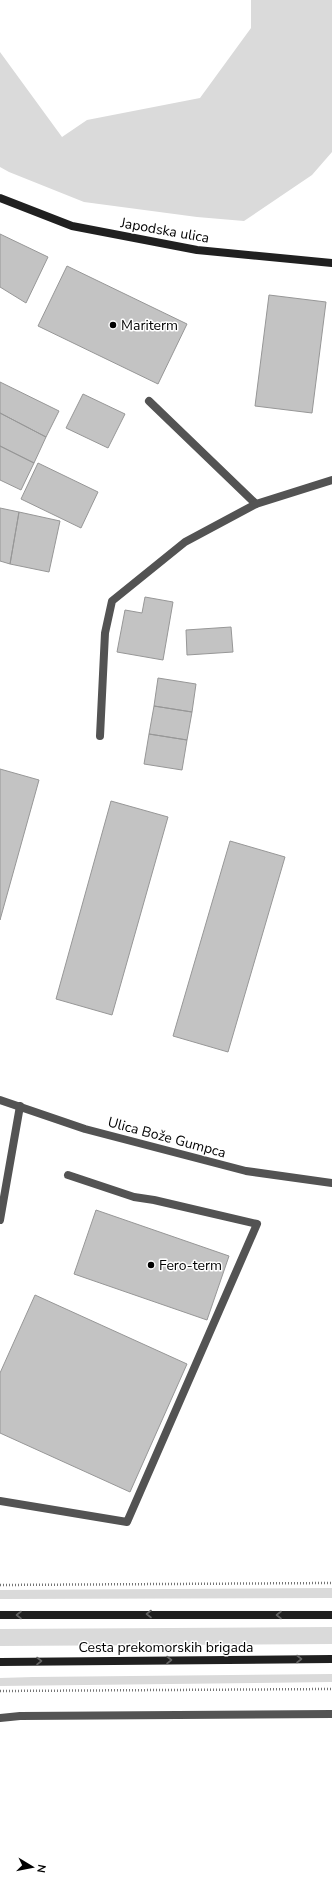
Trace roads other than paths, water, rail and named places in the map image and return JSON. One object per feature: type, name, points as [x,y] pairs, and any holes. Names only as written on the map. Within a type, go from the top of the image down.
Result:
[{"type":"main road","name":"Japodska ulica","points":[[0,198],[72,226],[197,250],[332,263]]},
{"type":"main road","points":[[0,1615],[332,1615]]},
{"type":"main road","name":"Cesta prekomorskih brigada","points":[[0,1662],[332,1659]]},
{"type":"street","points":[[149,400],[256,504]]},
{"type":"street","points":[[100,736],[105,633],[112,601],[185,542],[256,504],[332,480]]},
{"type":"street","name":"Ulica Bože Gumpca","points":[[0,1100],[85,1129],[246,1171],[332,1183]]},
{"type":"street","points":[[0,1220],[20,1106]]},
{"type":"street","points":[[0,1502],[127,1522],[257,1224],[154,1200],[134,1197],[68,1176]]},
{"type":"street","points":[[0,1718],[20,1716],[332,1714]]},
{"type":"place","name":"Mariterm","points":[[113,325]]},
{"type":"place","name":"Fero-term","points":[[151,1265]]}]
